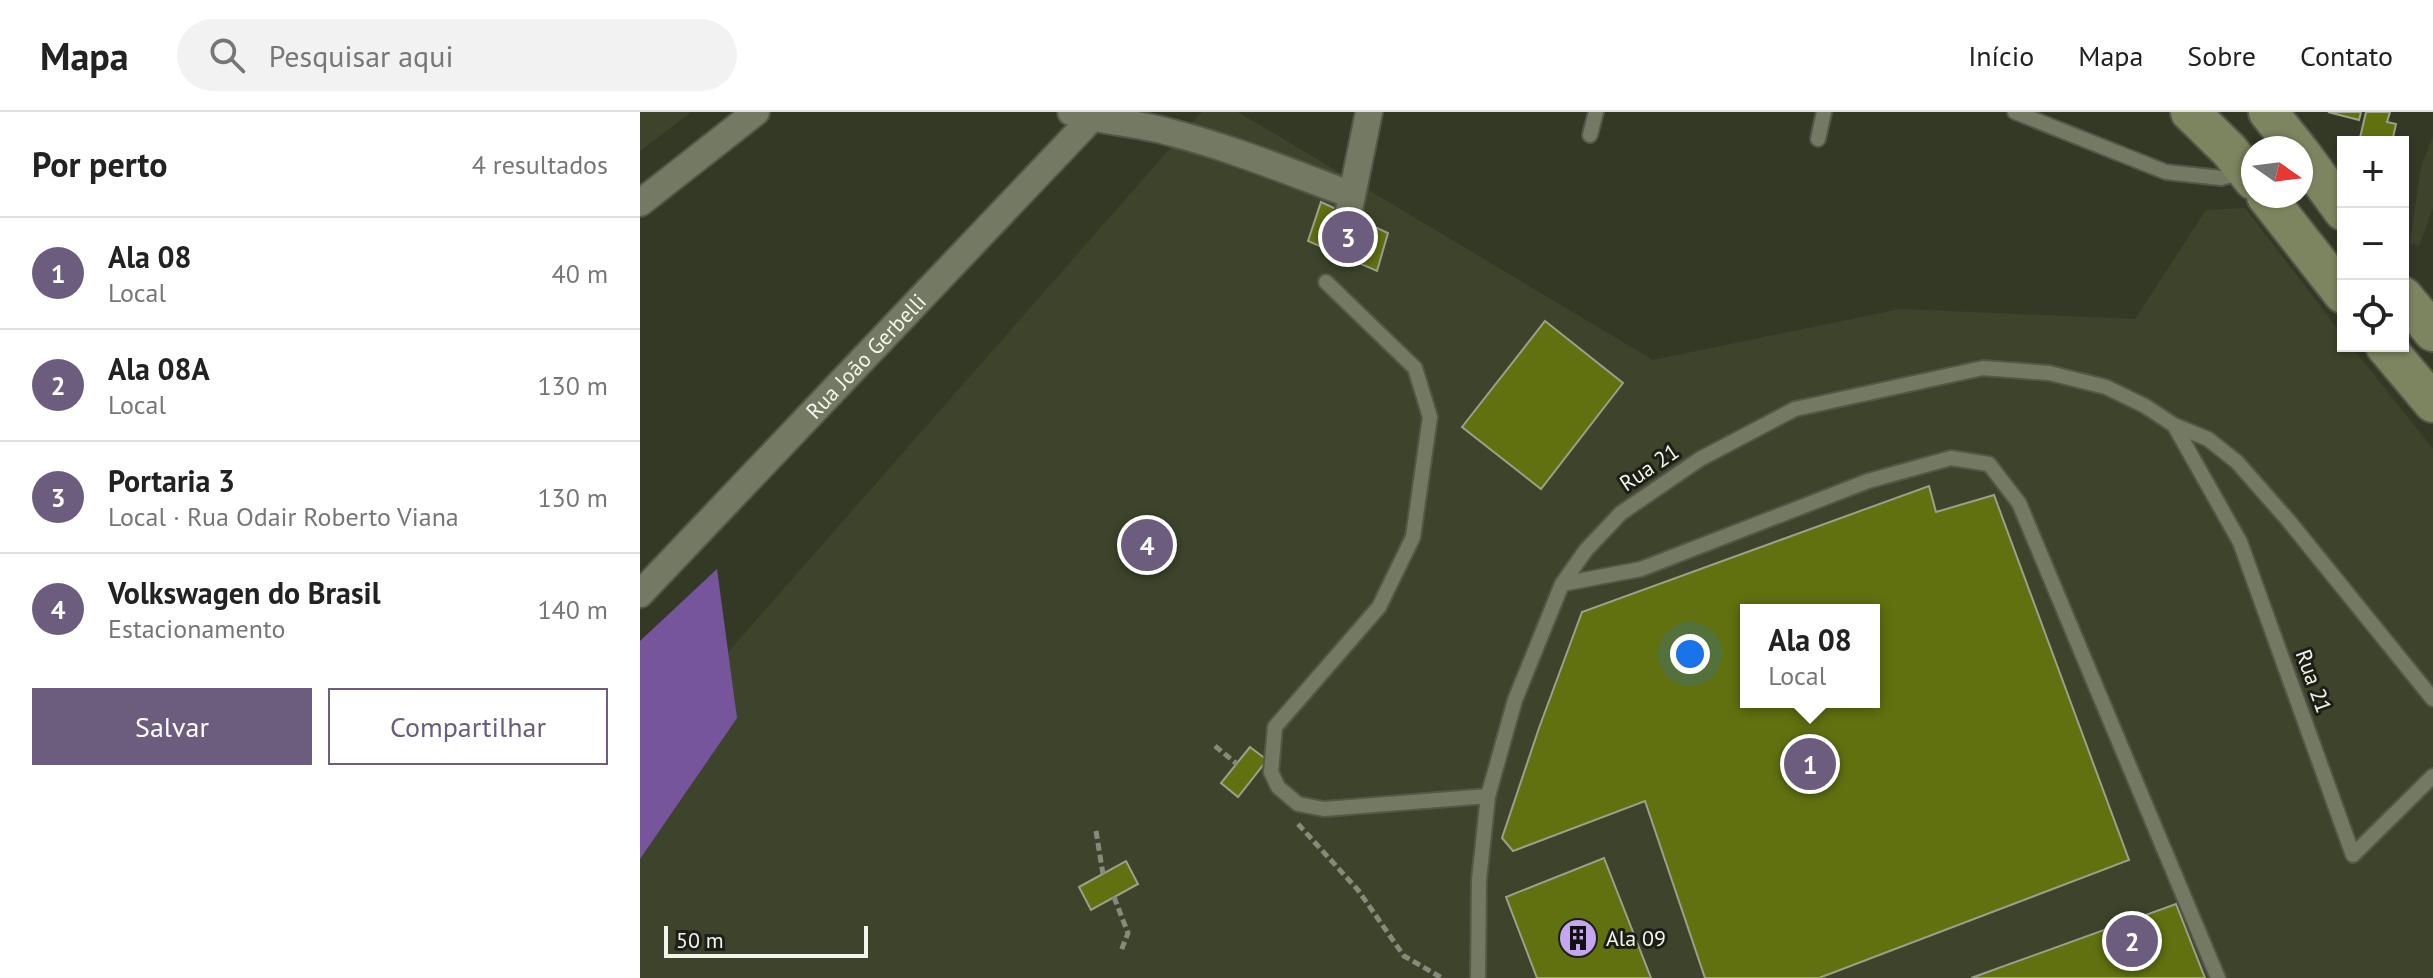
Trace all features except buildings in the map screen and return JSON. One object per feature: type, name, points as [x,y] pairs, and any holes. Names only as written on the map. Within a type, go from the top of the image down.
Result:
[{"type":"main road","points":[[2190,112],[2241,165]]},
{"type":"main road","points":[[2268,112],[2288,136]]},
{"type":"main road","points":[[2313,169],[2341,208]]},
{"type":"main road","points":[[2275,208],[2337,286]]},
{"type":"main road","points":[[2409,303],[2433,332]]},
{"type":"main road","points":[[2390,352],[2433,403]]},
{"type":"street","points":[[640,203],[756,112]]},
{"type":"street","points":[[1082,115],[1189,138],[1350,205],[1369,112]]},
{"type":"street","name":"Rua João Gerbelli","points":[[640,594],[1082,115]]},
{"type":"lane","points":[[1590,135],[1596,112]]},
{"type":"lane","points":[[1818,139],[1824,112]]},
{"type":"lane","points":[[2015,112],[2166,172],[2241,180]]},
{"type":"lane","points":[[1326,282],[1415,368],[1430,417],[1413,537],[1379,607],[1275,727],[1271,772],[1278,787],[1298,804],[1324,809],[1488,796]]},
{"type":"lane","name":"Rua 21","points":[[1478,978],[1479,880],[1488,796],[1515,700],[1562,584],[1586,550],[1621,513],[1700,459],[1795,409],[1983,368],[2049,373],[2106,387],[2145,406],[2174,425],[2208,439],[2237,462],[2433,699]]},
{"type":"lane","name":"Rua 21","points":[[2174,425],[2240,542],[2353,855],[2433,776]]},
{"type":"lane","points":[[1562,584],[1641,569],[1868,481],[1951,458],[1989,464],[2019,503],[2218,978]]},
{"type":"path","points":[[1215,746],[1237,764]]},
{"type":"path","points":[[1290,815],[1358,890],[1404,956],[1442,978]]},
{"type":"path","points":[[1096,831],[1103,874]]},
{"type":"path","points":[[1114,897],[1128,933],[1121,951]]},
{"type":"shaded area","points":[[640,112],[691,112],[640,151]]},
{"type":"shaded area","points":[[1202,112],[1238,112],[1653,360],[1900,309],[2135,319],[2206,210],[2245,208],[2337,328],[2337,352],[2356,352],[2433,449],[2433,978],[640,978],[640,722],[715,667]]},
{"type":"shaded area","points":[[2433,136],[2433,208],[2419,246],[2410,243],[2421,167]]},
{"type":"shaded area","points":[[717,569],[737,718],[640,859],[640,641]]},
{"type":"place","name":"Portaria 3","points":[[1348,237]]},
{"type":"place","name":"Volkswagen do Brasil","points":[[1147,545]]},
{"type":"place","name":"Ala 08","points":[[1810,764]]},
{"type":"place","name":"Ala 09","points":[[1578,938]]},
{"type":"place","name":"Ala 08A","points":[[2132,941]]}]
